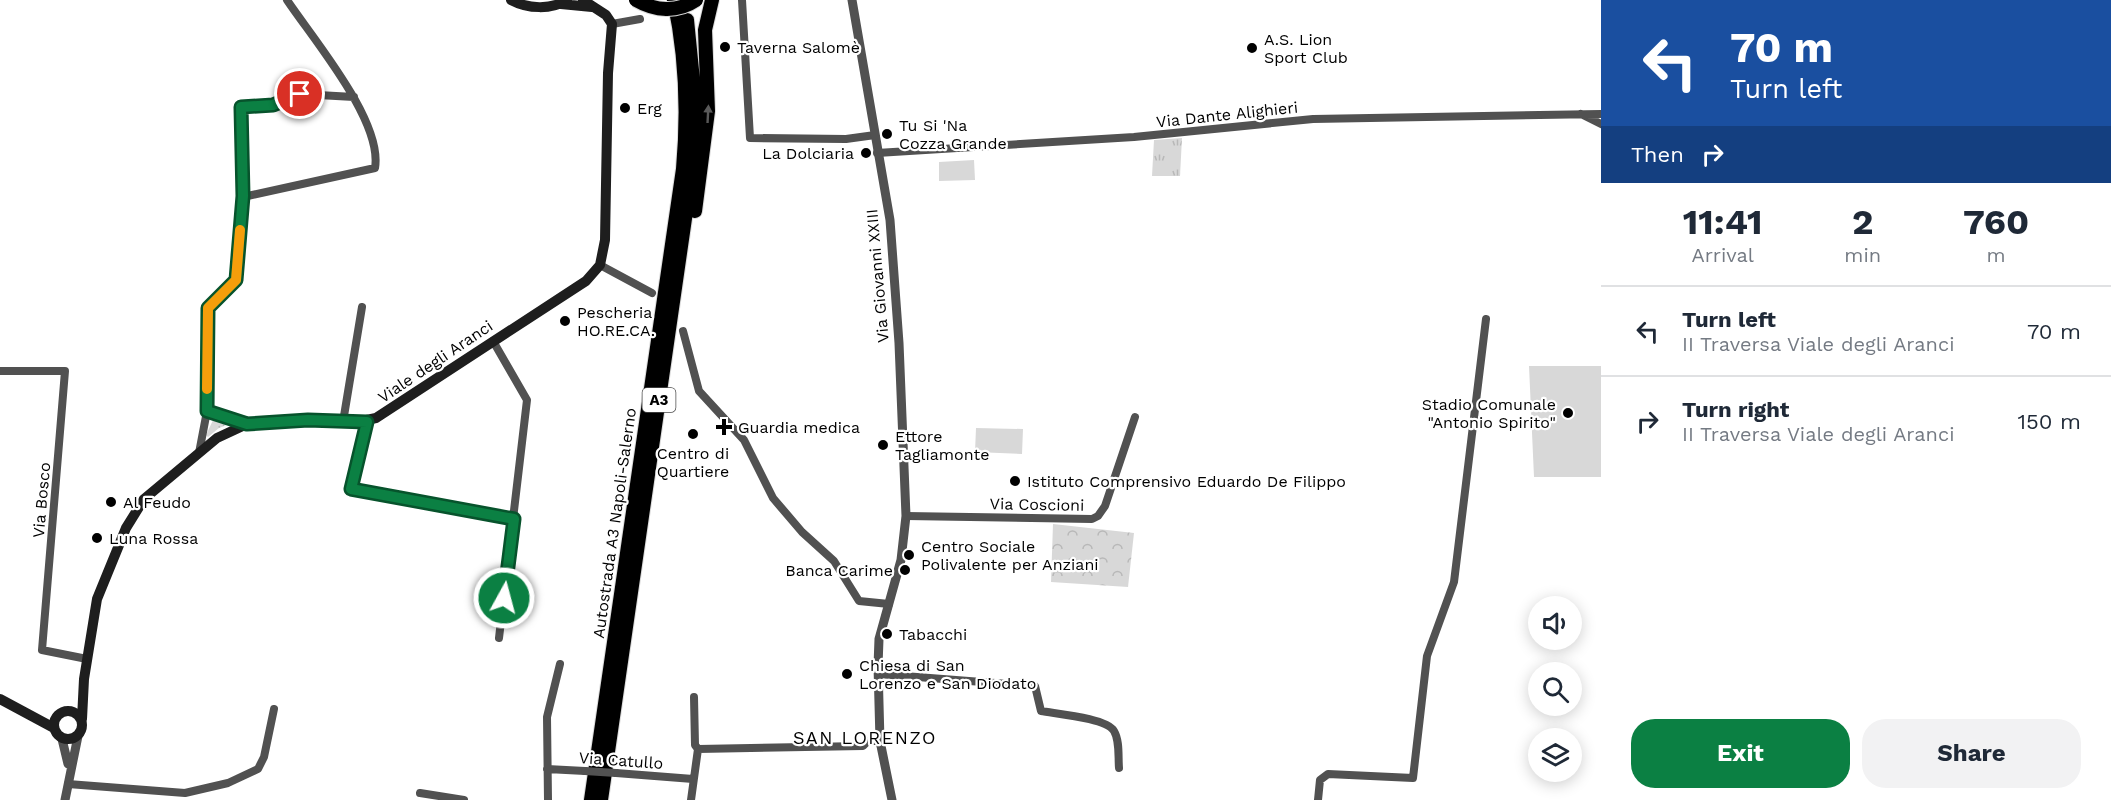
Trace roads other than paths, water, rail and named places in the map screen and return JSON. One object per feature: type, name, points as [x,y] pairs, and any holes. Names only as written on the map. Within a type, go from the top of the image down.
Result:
[{"type":"highway","points":[[636,0],[655,9],[668,10],[696,0]]},
{"type":"highway","name":"Autostrada A3 Napoli-Salerno","points":[[591,800],[682,169],[686,122],[685,77],[674,0]]},
{"type":"highway","name":"Autostrada A3 Napoli-Salerno","points":[[601,800],[669,337],[695,131],[692,53],[684,0]]},
{"type":"highway","points":[[669,337],[687,256],[706,142],[708,102],[705,30],[712,0]]},
{"type":"main road","points":[[511,0],[535,6],[564,2],[587,3],[606,15],[612,24],[608,73],[605,240],[600,265]]},
{"type":"main road","name":"Viale degli Aranci","points":[[84,680],[99,591],[135,512],[156,487],[225,432],[247,424],[308,420],[367,422],[376,418],[586,281],[600,265]]},
{"type":"main road","points":[[54,728],[62,713],[75,702],[84,680]]},
{"type":"main road","points":[[0,699],[54,728],[62,739],[70,740],[78,736],[82,728],[84,680]]},
{"type":"main road","points":[[24,711],[42,717],[76,713],[82,719]]},
{"type":"street","points":[[243,196],[375,168],[375,151],[354,97],[287,0]]},
{"type":"street","points":[[742,0],[750,138],[836,139],[875,135]]},
{"type":"street","name":"Via Giovanni XXIII","points":[[852,0],[894,253],[906,516],[901,560],[879,639],[878,674],[880,741],[892,800]]},
{"type":"street","points":[[612,24],[640,19]]},
{"type":"street","points":[[199,455],[207,411],[208,308],[236,280],[243,196],[241,107],[273,105],[300,94],[354,97]]},
{"type":"street","name":"Via Dante Alighieri","points":[[1580,114],[1601,124]]},
{"type":"street","name":"Via Dante Alighieri","points":[[877,153],[1144,136],[1313,119],[1601,114]]},
{"type":"street","points":[[600,265],[652,292]]},
{"type":"street","points":[[343,422],[362,307]]},
{"type":"street","points":[[1318,800],[1320,780],[1328,774],[1413,778],[1427,656],[1454,582],[1486,319]]},
{"type":"street","points":[[683,331],[699,391],[744,440],[773,498],[802,532],[834,561],[859,601],[889,604]]},
{"type":"street","points":[[493,340],[527,400],[499,638]]},
{"type":"street","name":"Via Bosco","points":[[0,370],[65,371],[42,650],[87,659]]},
{"type":"street","points":[[207,411],[247,424]]},
{"type":"street","name":"Via Coscioni","points":[[906,516],[1092,519],[1098,516],[1105,506],[1135,417]]},
{"type":"street","points":[[367,422],[351,489],[514,519]]},
{"type":"street","points":[[548,800],[547,717],[560,664]]},
{"type":"street","points":[[878,674],[1035,686],[1041,711],[1104,723],[1113,729],[1117,739],[1119,768]]},
{"type":"street","points":[[691,800],[698,749],[695,745],[694,697]]},
{"type":"street","points":[[68,782],[184,793],[228,783],[258,769],[264,757],[274,709]]},
{"type":"street","points":[[65,800],[78,736]]},
{"type":"street","points":[[62,739],[68,757],[68,782]]},
{"type":"street","points":[[698,749],[863,746],[868,741],[880,741]]},
{"type":"street","name":"Via Catullo","points":[[547,769],[693,778]]},
{"type":"street","points":[[420,793],[464,800]]},
{"type":"place","name":"Taverna Salomè","points":[[725,47]]},
{"type":"place","name":"A.S. Lion Sport Club","points":[[1252,48]]},
{"type":"place","name":"Erg","points":[[625,108]]},
{"type":"place","name":"Tu Si 'Na Cozza Grande","points":[[887,134]]},
{"type":"place","name":"La Dolciaria","points":[[866,153]]},
{"type":"place","name":"Pescheria HO.RE.CA.","points":[[565,321]]},
{"type":"place","name":"Stadio Comunale \"Antonio Spirito\"","points":[[1568,413]]},
{"type":"place","name":"Guardia medica","points":[[724,427]]},
{"type":"place","name":"Centro di Quartiere","points":[[693,434]]},
{"type":"place","name":"Ettore Tagliamonte","points":[[883,445]]},
{"type":"place","name":"Istituto Comprensivo Eduardo De Filippo","points":[[1015,481]]},
{"type":"place","name":"Al Feudo","points":[[111,502]]},
{"type":"place","name":"Luna Rossa","points":[[97,538]]},
{"type":"place","name":"Centro Sociale Polivalente per Anziani","points":[[909,555]]},
{"type":"place","name":"Banca Carime","points":[[905,570]]},
{"type":"place","name":"Tabacchi","points":[[887,634]]},
{"type":"place","name":"Chiesa di San Lorenzo e San Diodato","points":[[847,674]]},
{"type":"district","name":"SAN LORENZO","points":[[865,738]]}]
